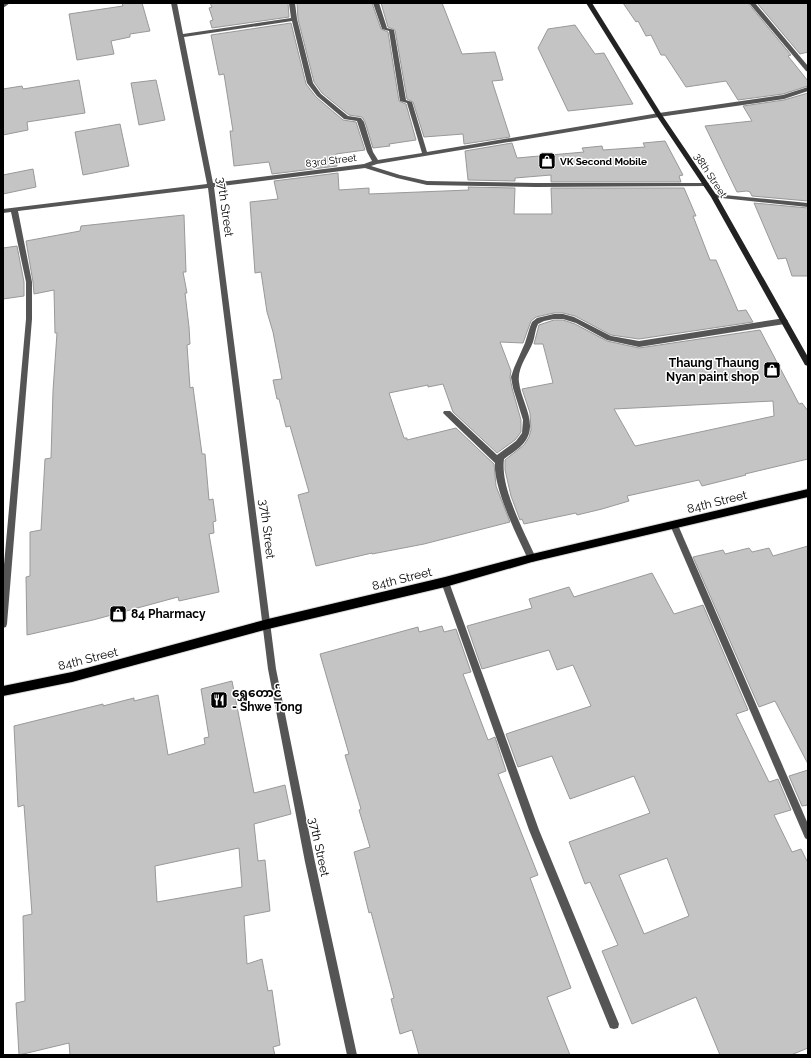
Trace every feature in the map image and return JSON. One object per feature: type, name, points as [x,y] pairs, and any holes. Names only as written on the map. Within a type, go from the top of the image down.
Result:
[{"type":"main road","name":"38th Street","points":[[589,3],[659,115],[714,196],[808,363]]},
{"type":"main road","name":"84th Street","points":[[3,691],[72,677],[268,624],[444,582],[532,558],[808,493]]},
{"type":"street","points":[[3,6],[7,3]]},
{"type":"street","name":"37th Street","points":[[174,3],[211,186],[268,624],[272,669],[286,746],[352,1055]]},
{"type":"street","points":[[292,3],[294,19],[310,83],[319,95],[346,118],[359,120],[361,122],[370,152],[376,162]]},
{"type":"street","points":[[376,3],[385,29],[391,30],[403,102],[409,102],[425,154]]},
{"type":"street","points":[[752,3],[808,70]]},
{"type":"street","points":[[181,36],[294,19]]},
{"type":"street","name":"83rd Street","points":[[3,211],[365,166],[376,162],[659,115],[784,97],[808,89]]},
{"type":"street","points":[[365,166],[399,177],[427,183],[535,185],[706,184]]},
{"type":"street","points":[[714,196],[808,205]]},
{"type":"street","points":[[3,624],[29,319],[29,282],[18,238],[14,209]]},
{"type":"street","points":[[498,461],[500,457],[521,442],[525,435],[527,427],[526,419],[517,392],[515,378],[528,345],[533,326],[537,321],[554,316],[567,317],[582,322],[608,338],[639,344],[785,321]]},
{"type":"street","points":[[447,413],[498,461],[500,475],[513,516],[532,558]]},
{"type":"street","points":[[674,525],[808,835]]},
{"type":"street","points":[[444,582],[534,830],[614,1024]]},
{"type":"building","points":[[122,3],[142,3],[150,31],[130,34],[130,37],[111,41],[114,54],[77,60],[69,14],[123,6]]},
{"type":"building","points":[[210,3],[288,3],[289,17],[212,28],[210,21],[213,20],[209,8],[212,7]]},
{"type":"building","points":[[297,3],[372,3],[381,29],[388,32],[399,101],[406,104],[416,140],[373,148],[362,117],[349,115],[322,93],[314,82],[298,19]]},
{"type":"building","points":[[381,3],[442,3],[462,54],[495,52],[503,80],[492,81],[510,137],[464,144],[463,134],[424,137],[413,102],[407,99],[395,30],[388,27]]},
{"type":"building","points":[[623,3],[748,3],[791,55],[788,56],[808,81],[808,86],[783,94],[738,100],[726,81],[686,87],[665,55],[661,55],[651,35],[646,36],[638,21],[636,22]]},
{"type":"building","points":[[757,3],[808,3],[808,52],[800,54]]},
{"type":"building","points":[[291,23],[306,84],[316,97],[343,120],[356,122],[365,150],[336,154],[337,166],[272,174],[269,162],[234,166],[230,131],[233,131],[224,74],[219,75],[211,35]]},
{"type":"building","points":[[575,25],[595,54],[604,53],[633,104],[568,111],[538,48],[548,29]]},
{"type":"building","points":[[79,80],[85,113],[27,122],[28,130],[3,135],[3,89],[22,86],[23,89]]},
{"type":"building","points":[[156,80],[165,120],[139,125],[131,83]]},
{"type":"building","points":[[808,93],[808,201],[752,196],[750,192],[747,191],[737,192],[705,126],[752,121],[743,106],[784,100]]},
{"type":"building","points":[[120,124],[129,166],[83,175],[75,132]]},
{"type":"building","points":[[665,141],[683,175],[679,176],[681,182],[551,182],[551,175],[515,178],[515,181],[468,180],[465,151],[512,143],[517,158],[584,152],[582,148],[602,146],[603,150],[645,147],[643,143]]},
{"type":"building","points":[[33,169],[36,187],[3,194],[3,175]]},
{"type":"building","points":[[338,173],[339,190],[369,188],[369,194],[469,190],[468,187],[515,188],[514,214],[552,214],[551,188],[684,188],[696,216],[693,216],[710,260],[716,260],[738,311],[746,310],[753,322],[639,339],[611,335],[575,316],[563,313],[554,313],[536,317],[531,321],[523,343],[500,342],[511,371],[510,377],[521,420],[521,432],[515,440],[497,453],[453,412],[443,384],[428,387],[428,385],[389,393],[404,438],[407,438],[407,440],[456,428],[494,464],[496,486],[510,522],[424,544],[372,553],[316,566],[298,495],[309,492],[290,426],[286,427],[279,399],[277,399],[273,380],[282,379],[273,332],[267,312],[261,272],[255,273],[250,202],[278,199],[274,181]]},
{"type":"building","points":[[754,203],[808,208],[808,276],[792,276],[786,258],[778,259]]},
{"type":"building","points":[[184,215],[186,272],[183,272],[187,293],[185,293],[190,344],[187,345],[190,388],[193,387],[202,454],[205,454],[209,500],[213,499],[216,521],[213,522],[214,533],[209,534],[219,592],[179,601],[178,597],[93,620],[27,635],[26,577],[30,576],[30,532],[41,530],[45,459],[51,458],[53,391],[57,333],[55,333],[54,290],[34,294],[26,241],[80,231],[81,226]]},
{"type":"building","points":[[17,246],[24,282],[24,296],[3,299],[3,248]]},
{"type":"building","points":[[554,320],[563,320],[575,324],[607,341],[639,348],[760,330],[799,404],[802,403],[808,411],[808,459],[702,486],[699,480],[627,496],[629,501],[602,509],[524,524],[522,519],[520,520],[511,496],[505,470],[505,460],[524,445],[531,430],[530,413],[522,389],[553,383],[543,344],[534,344],[539,325]],"holes":[[[773,401],[774,416],[635,446],[614,409]]]},
{"type":"building","points":[[808,546],[808,764],[775,701],[759,707],[693,557],[723,550],[725,554],[749,548],[752,552],[769,548],[773,556]]},
{"type":"building","points":[[652,573],[674,614],[703,605],[748,710],[736,714],[769,782],[778,779],[791,810],[774,815],[792,852],[801,849],[808,863],[808,1048],[791,1055],[720,1055],[696,997],[632,1024],[602,951],[618,945],[590,882],[585,884],[569,842],[650,813],[634,776],[570,799],[552,756],[518,767],[506,734],[591,706],[573,665],[557,670],[549,650],[482,669],[467,626],[532,608],[529,599],[569,587],[574,597]],"holes":[[[667,858],[689,916],[644,934],[619,875]]]},
{"type":"building","points":[[442,626],[444,632],[456,629],[471,672],[463,674],[488,740],[495,737],[506,771],[498,774],[538,875],[530,878],[571,988],[547,997],[570,1055],[419,1055],[412,1030],[400,1034],[391,999],[394,998],[371,912],[369,913],[354,852],[370,847],[359,810],[361,809],[345,755],[349,754],[320,654],[418,627],[419,632]]},
{"type":"building","points":[[232,681],[254,793],[285,785],[291,814],[254,824],[258,861],[265,860],[270,911],[244,916],[247,964],[262,959],[268,991],[272,990],[280,1045],[273,1047],[275,1055],[70,1055],[69,1043],[19,1055],[16,1003],[25,1001],[23,916],[32,914],[24,805],[18,807],[14,726],[103,704],[103,706],[134,698],[134,701],[158,695],[168,755],[205,744],[204,738],[209,737],[201,689]],"holes":[[[239,848],[242,887],[157,902],[155,866]]]},
{"type":"building","points":[[808,770],[808,805],[802,806],[789,776]]},
{"type":"place","name":"VK Second Mobile","points":[[547,161]]},
{"type":"place","name":"Thaung Thaung Nyan paint shop","points":[[772,370]]},
{"type":"place","name":"84 Pharmacy","points":[[118,614]]},
{"type":"place","name":"ရွှေတောင် - Shwe Tong","points":[[219,700]]}]
